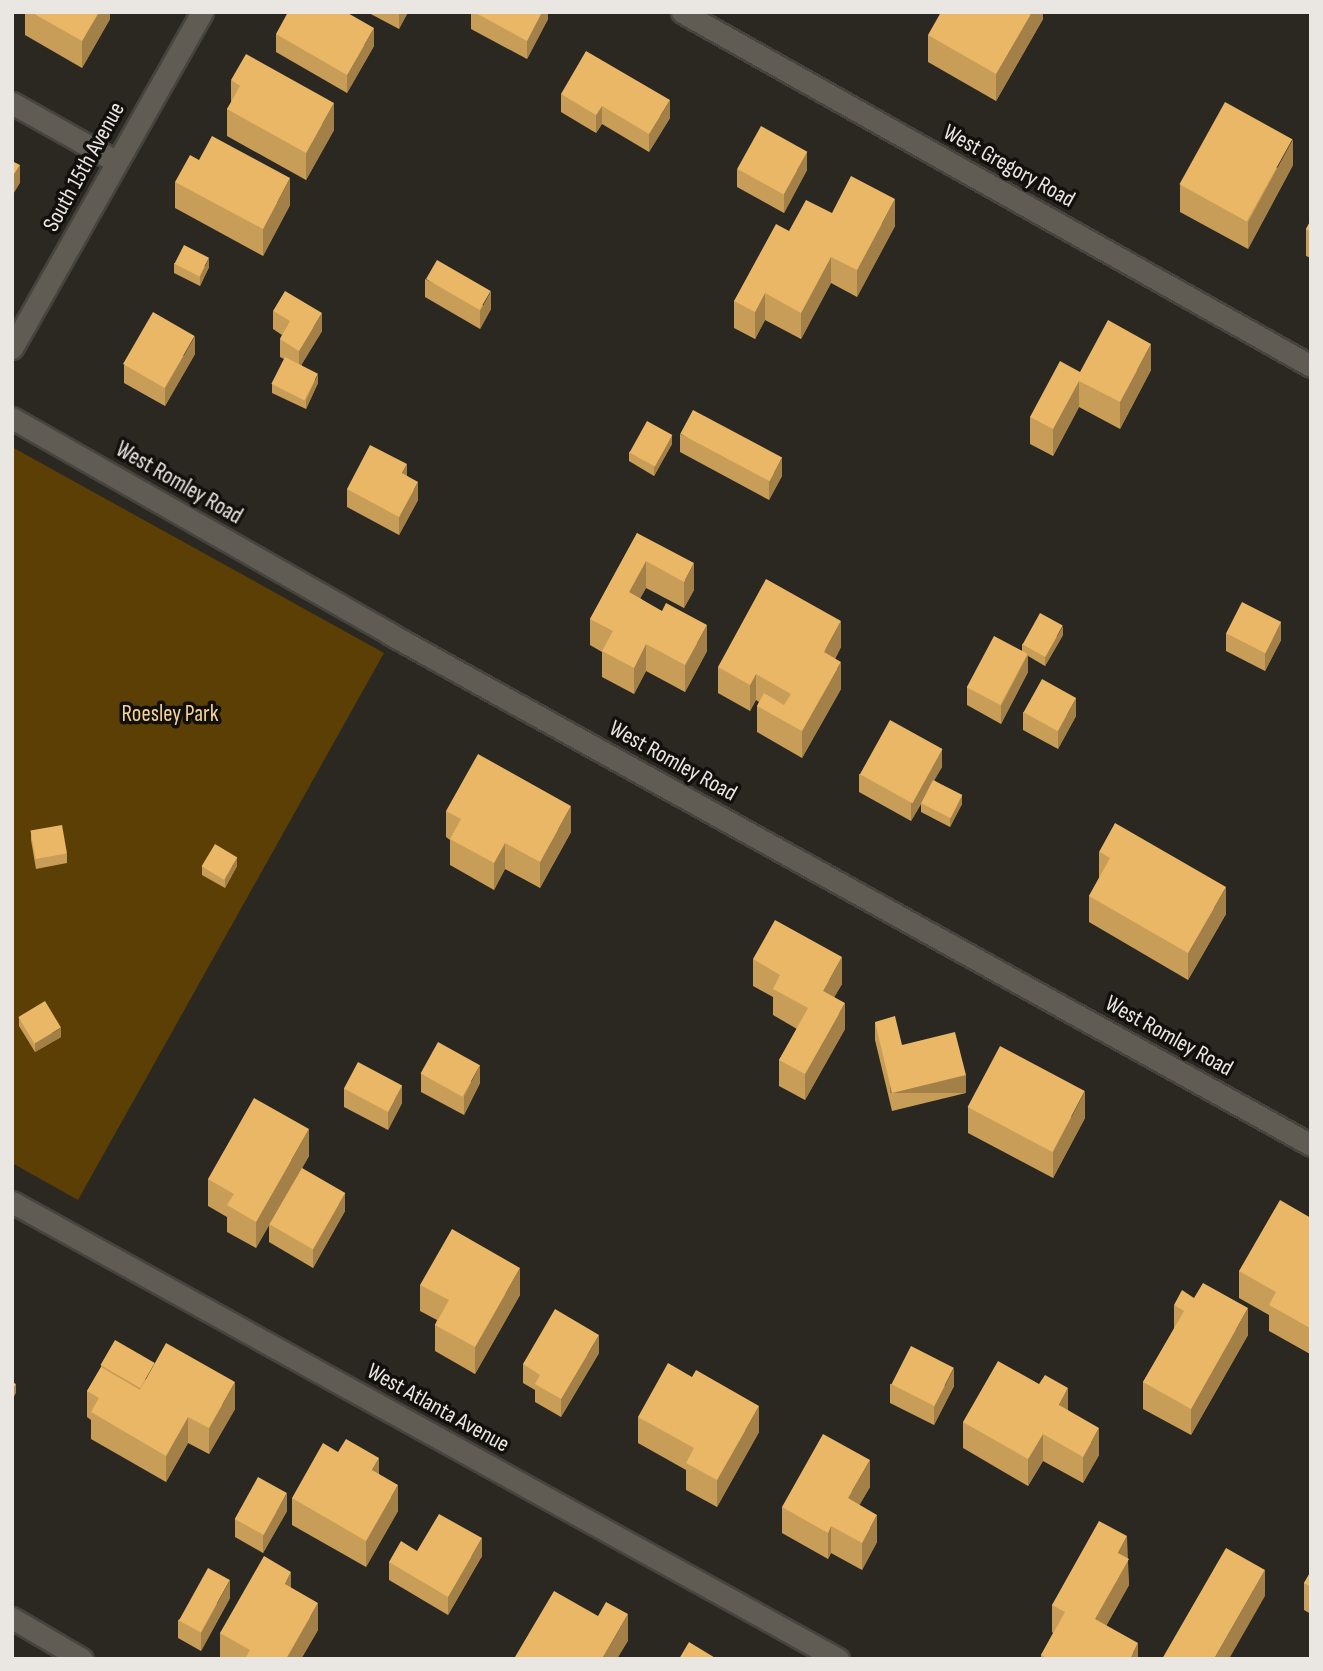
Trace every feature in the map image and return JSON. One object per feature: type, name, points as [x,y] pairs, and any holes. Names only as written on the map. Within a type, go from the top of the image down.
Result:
[{"type":"street","name":"South 15th Avenue","points":[[12,348],[202,12]]},
{"type":"street","name":"West Gregory Road","points":[[682,12],[1311,366]]},
{"type":"street","points":[[12,103],[117,162]]},
{"type":"street","name":"West Romley Road","points":[[12,418],[390,634],[1311,1145]]},
{"type":"street","name":"West Atlanta Avenue","points":[[12,1202],[838,1659]]},
{"type":"street","points":[[12,1618],[82,1659]]},
{"type":"green space","name":"Roesley Park","points":[[12,447],[384,653],[78,1200],[12,1163]]},
{"type":"building","points":[[31,12],[99,12],[82,41]]},
{"type":"building","points":[[288,12],[346,12],[374,28],[347,75],[276,34]]},
{"type":"building","points":[[474,12],[542,12],[527,41]]},
{"type":"building","points":[[941,12],[1032,12],[996,74],[928,35]]},
{"type":"building","points":[[586,51],[670,100],[649,134],[602,106],[596,115],[561,94]]},
{"type":"building","points":[[246,54],[334,103],[306,153],[227,109],[240,86],[231,80]]},
{"type":"building","points":[[1225,102],[1292,139],[1247,222],[1179,184]]},
{"type":"building","points":[[761,126],[807,152],[784,195],[737,169]]},
{"type":"building","points":[[212,136],[290,178],[263,229],[175,182],[190,155],[199,160]]},
{"type":"building","points":[[12,161],[20,165],[12,178]]},
{"type":"building","points":[[851,176],[895,199],[857,270],[831,257],[801,313],[765,293],[755,312],[734,301],[776,224],[789,231],[806,200],[832,213]]},
{"type":"building","points":[[184,245],[209,258],[199,276],[174,264]]},
{"type":"building","points":[[437,260],[491,291],[480,310],[426,279]]},
{"type":"building","points":[[285,291],[322,313],[299,351],[280,339],[290,321],[273,311]]},
{"type":"building","points":[[153,312],[195,336],[165,388],[123,364]]},
{"type":"building","points":[[1108,320],[1151,344],[1120,402],[1079,381],[1053,429],[1030,417],[1060,361],[1080,372]]},
{"type":"building","points":[[285,357],[318,374],[304,401],[271,384]]},
{"type":"building","points":[[693,410],[782,457],[770,481],[680,434]]},
{"type":"building","points":[[647,421],[672,435],[655,467],[630,452]]},
{"type":"building","points":[[370,445],[407,464],[402,473],[418,482],[399,517],[347,489]]},
{"type":"building","points":[[637,533],[694,563],[684,582],[646,561],[629,592],[662,611],[666,603],[707,625],[685,665],[646,644],[634,668],[602,651],[613,631],[590,619]]},
{"type":"building","points":[[766,579],[841,621],[824,652],[841,662],[802,731],[757,706],[764,693],[784,705],[791,694],[756,674],[750,685],[718,667]]},
{"type":"building","points":[[1242,602],[1281,622],[1265,653],[1226,633]]},
{"type":"building","points":[[1040,613],[1063,626],[1045,657],[1023,644]]},
{"type":"building","points":[[994,636],[1028,654],[1000,705],[967,687]]},
{"type":"building","points":[[1042,679],[1076,698],[1058,731],[1024,712]]},
{"type":"building","points":[[890,720],[942,749],[912,803],[860,774]]},
{"type":"building","points":[[478,754],[571,806],[540,862],[505,843],[494,863],[450,839],[461,819],[446,811]]},
{"type":"building","points":[[933,780],[962,795],[951,818],[921,803]]},
{"type":"building","points":[[1115,823],[1226,887],[1188,953],[1089,896],[1110,858],[1099,852]]},
{"type":"building","points":[[62,825],[67,854],[36,859],[30,831]]},
{"type":"building","points":[[215,844],[237,857],[224,880],[202,866]]},
{"type":"building","points":[[775,920],[842,957],[823,991],[845,1003],[805,1074],[779,1060],[808,1008],[773,989],[780,975],[753,959]]},
{"type":"building","points":[[45,1001],[61,1028],[34,1044],[18,1017]]},
{"type":"building","points":[[895,1016],[902,1045],[955,1032],[966,1075],[892,1093],[875,1022]]},
{"type":"building","points":[[438,1042],[480,1065],[463,1097],[421,1073]]},
{"type":"building","points":[[1000,1046],[1085,1091],[1052,1152],[968,1107]]},
{"type":"building","points":[[358,1062],[402,1085],[388,1112],[344,1088]]},
{"type":"building","points":[[254,1098],[309,1129],[256,1222],[227,1205],[234,1194],[208,1179]]},
{"type":"building","points":[[302,1168],[345,1193],[313,1249],[269,1224]]},
{"type":"building","points":[[1280,1200],[1311,1218],[1310,1328],[1269,1305],[1276,1292],[1239,1271]]},
{"type":"building","points":[[452,1229],[520,1268],[475,1347],[435,1325],[449,1300],[420,1285]]},
{"type":"building","points":[[1203,1283],[1248,1308],[1191,1409],[1143,1382],[1184,1311],[1174,1305],[1182,1290],[1194,1298]]},
{"type":"building","points":[[555,1309],[599,1335],[561,1399],[535,1384],[540,1375],[523,1364]]},
{"type":"building","points":[[115,1340],[155,1363],[140,1388],[100,1365]]},
{"type":"building","points":[[166,1343],[235,1382],[209,1428],[188,1417],[166,1456],[91,1412],[99,1398],[87,1391],[101,1367],[140,1390]]},
{"type":"building","points":[[911,1346],[954,1368],[934,1406],[891,1384]]},
{"type":"building","points":[[998,1361],[1039,1384],[1045,1375],[1068,1388],[1059,1405],[1099,1428],[1083,1457],[1043,1434],[1028,1459],[963,1422]]},
{"type":"building","points":[[668,1363],[692,1377],[696,1370],[759,1406],[717,1480],[686,1463],[694,1448],[638,1417]]},
{"type":"building","points":[[823,1434],[870,1460],[848,1498],[877,1515],[862,1543],[831,1526],[828,1533],[782,1507]]},
{"type":"building","points":[[346,1439],[379,1458],[372,1470],[398,1485],[366,1541],[292,1498],[323,1443],[338,1452]]},
{"type":"building","points":[[258,1477],[287,1493],[264,1535],[235,1519]]},
{"type":"building","points":[[439,1514],[482,1538],[448,1597],[389,1562],[401,1541],[417,1551]]},
{"type":"building","points":[[1099,1521],[1127,1536],[1118,1553],[1129,1559],[1095,1619],[1138,1643],[1130,1659],[1049,1659],[1041,1655],[1065,1612],[1052,1605]]},
{"type":"building","points":[[1226,1548],[1265,1570],[1214,1659],[1162,1659]]},
{"type":"building","points":[[264,1556],[291,1572],[285,1584],[318,1603],[286,1659],[245,1659],[250,1650],[220,1633]]},
{"type":"building","points":[[208,1568],[230,1580],[201,1633],[179,1620]]},
{"type":"building","points":[[1311,1571],[1311,1587],[1304,1583]]},
{"type":"building","points":[[554,1591],[598,1616],[606,1602],[628,1614],[602,1659],[515,1657]]},
{"type":"building","points":[[689,1642],[717,1659],[679,1659]]}]
